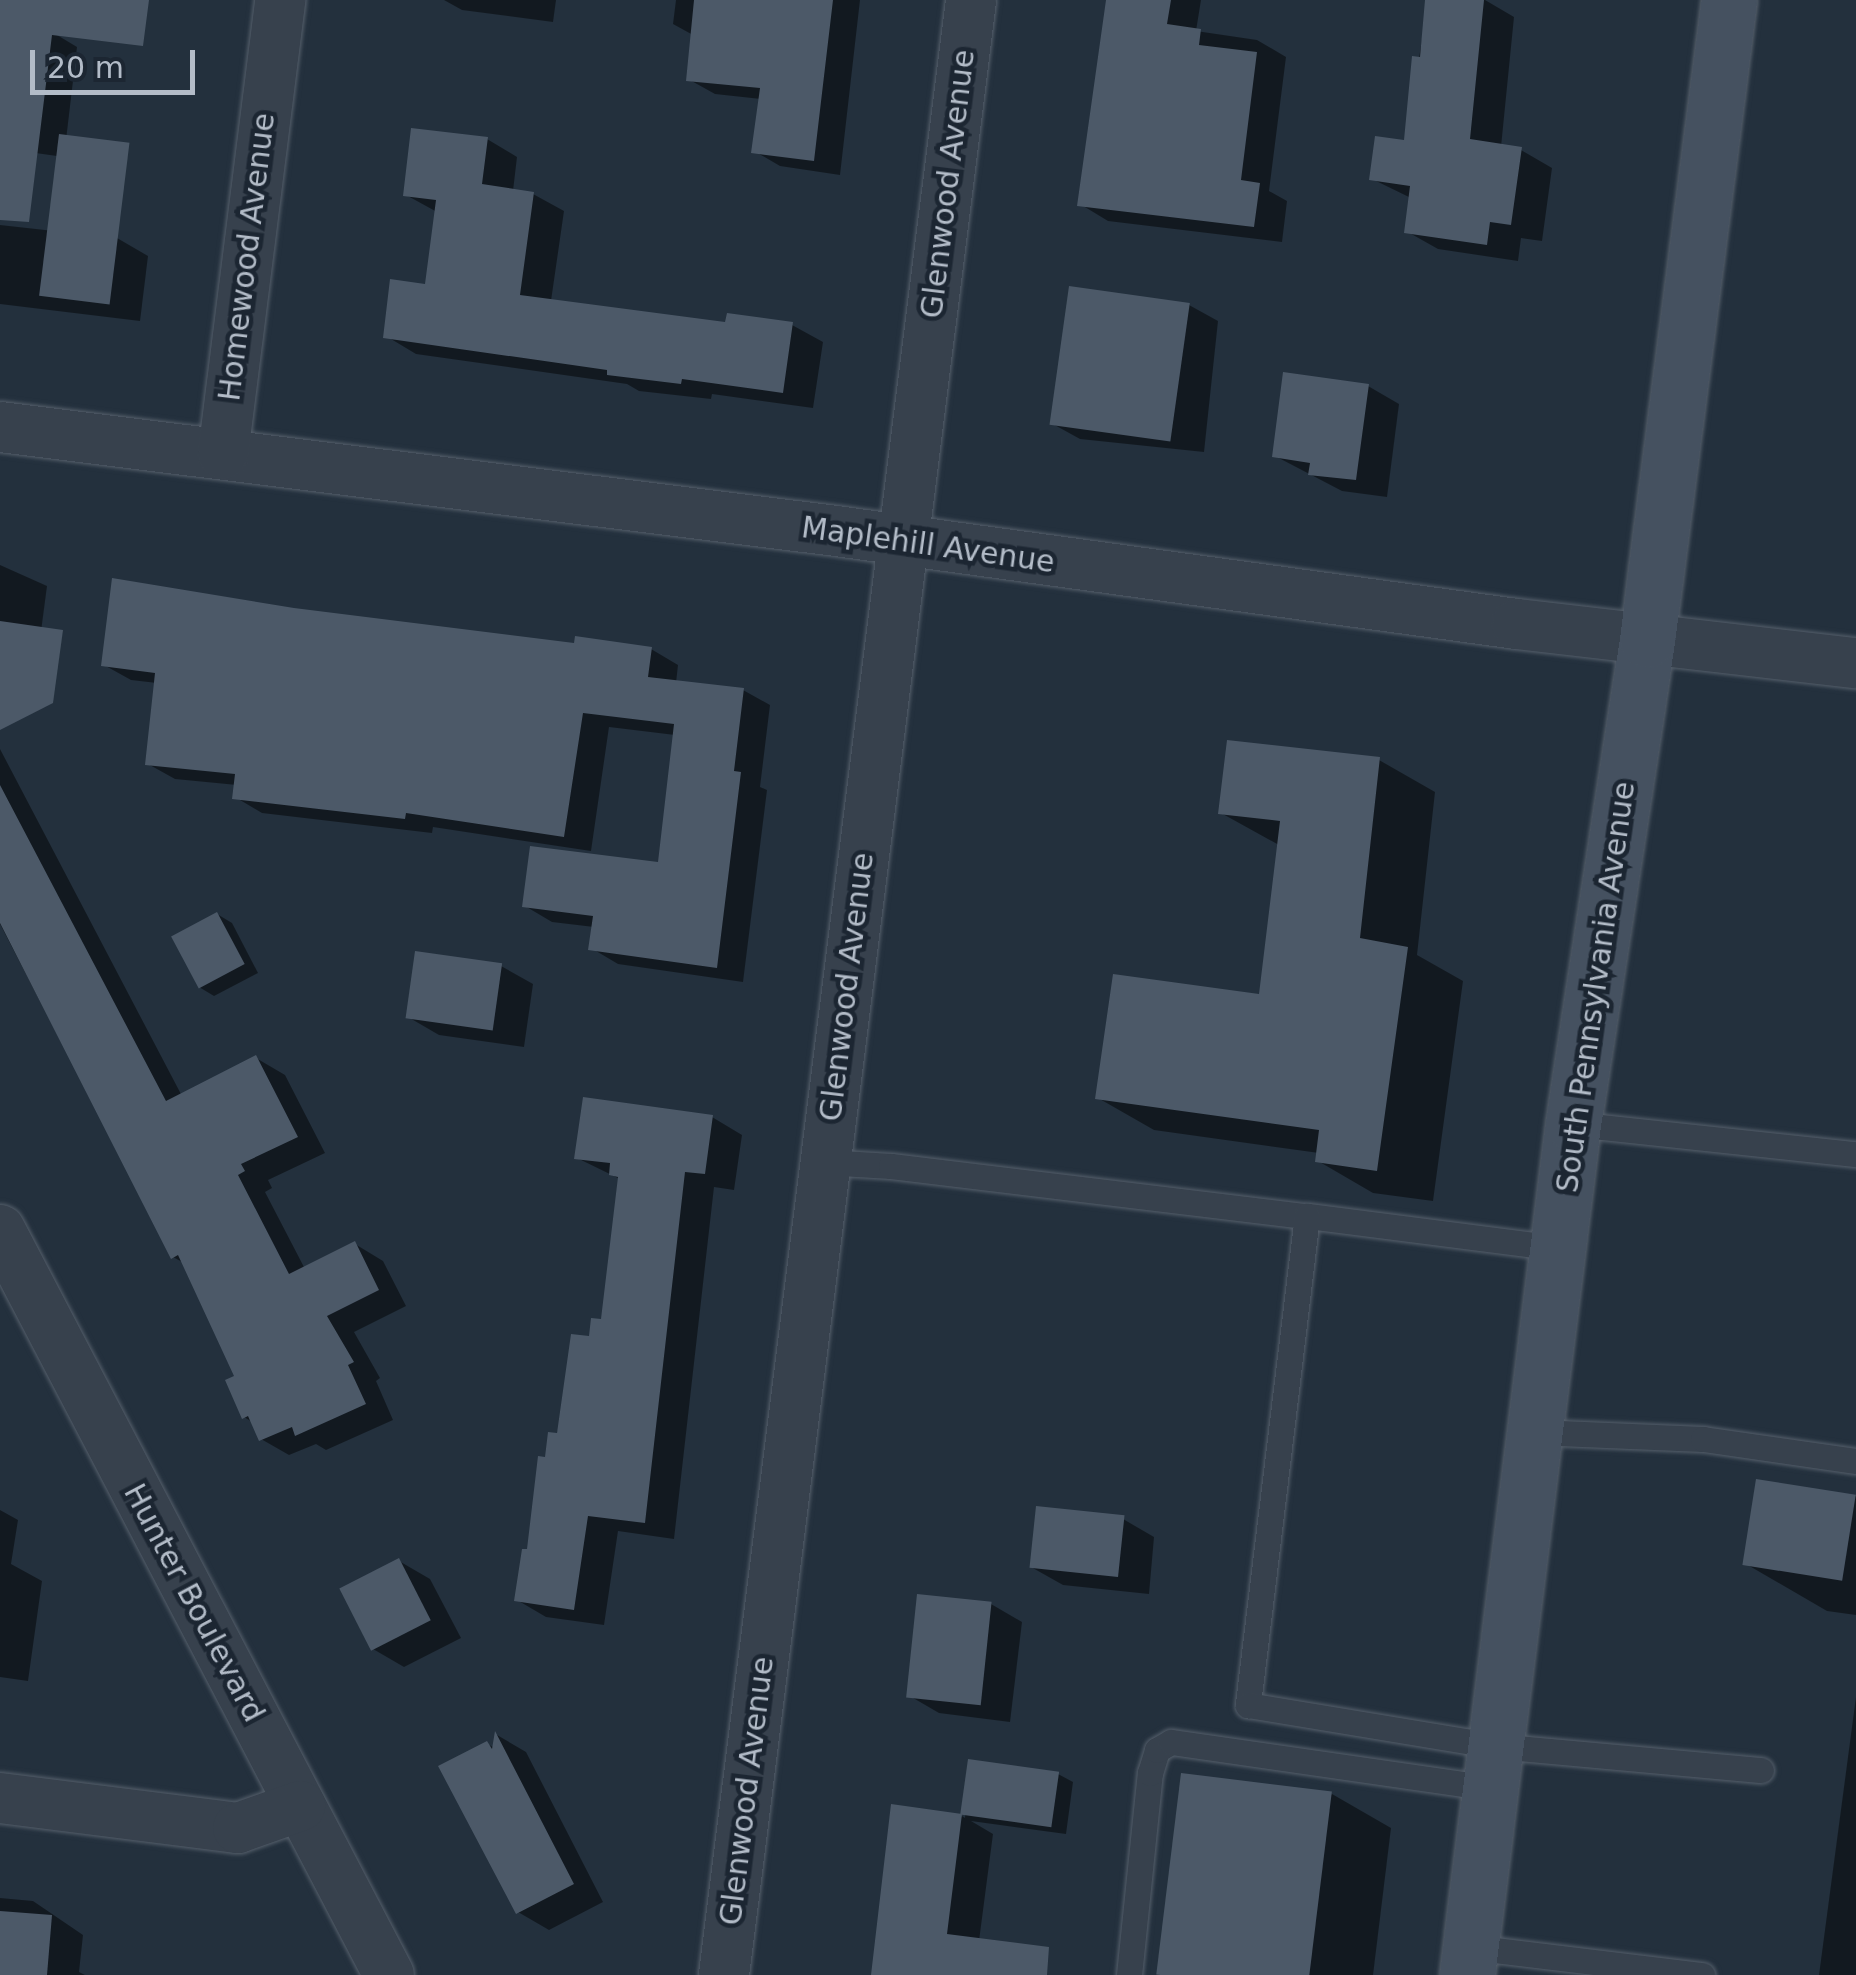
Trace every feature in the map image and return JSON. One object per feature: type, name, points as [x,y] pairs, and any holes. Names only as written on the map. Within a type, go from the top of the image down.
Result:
[{"type":"main road","name":"South Pennsylvania Avenue","points":[[1469,1961],[1574,1124],[1647,640],[1729,0]]},
{"type":"street","name":"Homewood Avenue","points":[[223,454],[280,0]]},
{"type":"street","name":"Glenwood Avenue","points":[[724,1975],[971,0]]},
{"type":"street","name":"Maplehill Avenue","points":[[0,427],[1856,664]]},
{"type":"street","name":"Hunter Boulevard","points":[[0,1230],[389,1975]]},
{"type":"street","points":[[0,1798],[238,1828],[300,1806]]},
{"type":"lane","points":[[1574,1124],[1856,1154]]},
{"type":"lane","points":[[824,1162],[891,1166],[1558,1248]]},
{"type":"lane","points":[[1307,1216],[1248,1706],[1493,1767]]},
{"type":"lane","points":[[1535,1432],[1704,1439],[1856,1461]]},
{"type":"lane","points":[[1129,1975],[1150,1773],[1157,1750],[1171,1742],[1493,1767],[1761,1770]]},
{"type":"lane","points":[[1469,1961],[1702,1975]]},
{"type":"building","points":[[0,0],[149,0],[143,46],[52,35],[29,222],[0,220]]},
{"type":"building","points":[[694,0],[833,0],[814,161],[751,153],[760,88],[686,81]]},
{"type":"building","points":[[1106,0],[1171,0],[1167,24],[1201,29],[1199,45],[1257,52],[1241,180],[1260,183],[1254,227],[1077,206]]},
{"type":"building","points":[[1425,0],[1484,0],[1470,139],[1522,147],[1511,225],[1490,222],[1487,245],[1404,233],[1410,186],[1369,180],[1375,136],[1404,140],[1412,56],[1420,57]]},
{"type":"building","points":[[411,128],[488,137],[482,184],[534,192],[520,295],[725,322],[727,313],[793,322],[783,393],[682,379],[681,384],[607,375],[607,370],[383,338],[390,279],[425,284],[436,200],[403,196]]},
{"type":"building","points":[[59,134],[129,143],[110,304],[39,296]]},
{"type":"building","points":[[1069,286],[1190,303],[1170,442],[1050,425]]},
{"type":"building","points":[[1283,372],[1369,384],[1356,480],[1308,475],[1310,463],[1272,457]]},
{"type":"building","points":[[112,578],[294,608],[574,643],[575,636],[652,647],[648,677],[744,688],[734,771],[741,772],[717,968],[588,950],[593,916],[522,907],[530,846],[658,862],[674,724],[583,713],[564,837],[406,813],[405,819],[232,799],[235,774],[145,765],[155,673],[101,666]]},
{"type":"building","points":[[0,621],[63,630],[53,703],[0,730]]},
{"type":"building","points":[[1227,740],[1380,757],[1360,938],[1408,947],[1377,1171],[1315,1162],[1319,1130],[1095,1099],[1113,974],[1259,994],[1280,821],[1218,814]]},
{"type":"building","points":[[0,785],[166,1101],[256,1055],[298,1137],[241,1164],[245,1171],[238,1175],[289,1274],[355,1241],[379,1290],[327,1316],[354,1362],[348,1365],[366,1404],[295,1436],[292,1427],[259,1441],[248,1416],[242,1419],[225,1380],[234,1376],[178,1255],[171,1259],[0,923]]},
{"type":"building","points":[[217,912],[245,964],[199,989],[171,936]]},
{"type":"building","points":[[415,951],[502,963],[493,1031],[406,1018]]},
{"type":"building","points":[[583,1097],[713,1115],[705,1174],[685,1172],[645,1523],[588,1516],[574,1610],[514,1601],[522,1549],[527,1549],[538,1456],[545,1457],[548,1432],[557,1433],[571,1334],[589,1336],[591,1318],[601,1319],[618,1177],[609,1175],[610,1163],[574,1159]]},
{"type":"building","points":[[1756,1479],[1856,1495],[1842,1581],[1742,1565]]},
{"type":"building","points":[[1036,1506],[1125,1515],[1118,1577],[1030,1568]]},
{"type":"building","points":[[399,1558],[431,1620],[371,1651],[339,1588]]},
{"type":"building","points":[[917,1594],[992,1602],[981,1705],[906,1697]]},
{"type":"building","points":[[495,1731],[574,1884],[516,1914],[438,1766],[487,1741],[492,1749]]},
{"type":"building","points":[[968,1759],[1059,1772],[1051,1827],[960,1814]]},
{"type":"building","points":[[1181,1773],[1332,1792],[1309,1975],[1156,1974]]},
{"type":"building","points":[[891,1804],[962,1814],[947,1934],[1049,1947],[1047,1975],[871,1975]]},
{"type":"building","points":[[0,1911],[52,1915],[47,1975],[0,1975]]}]
